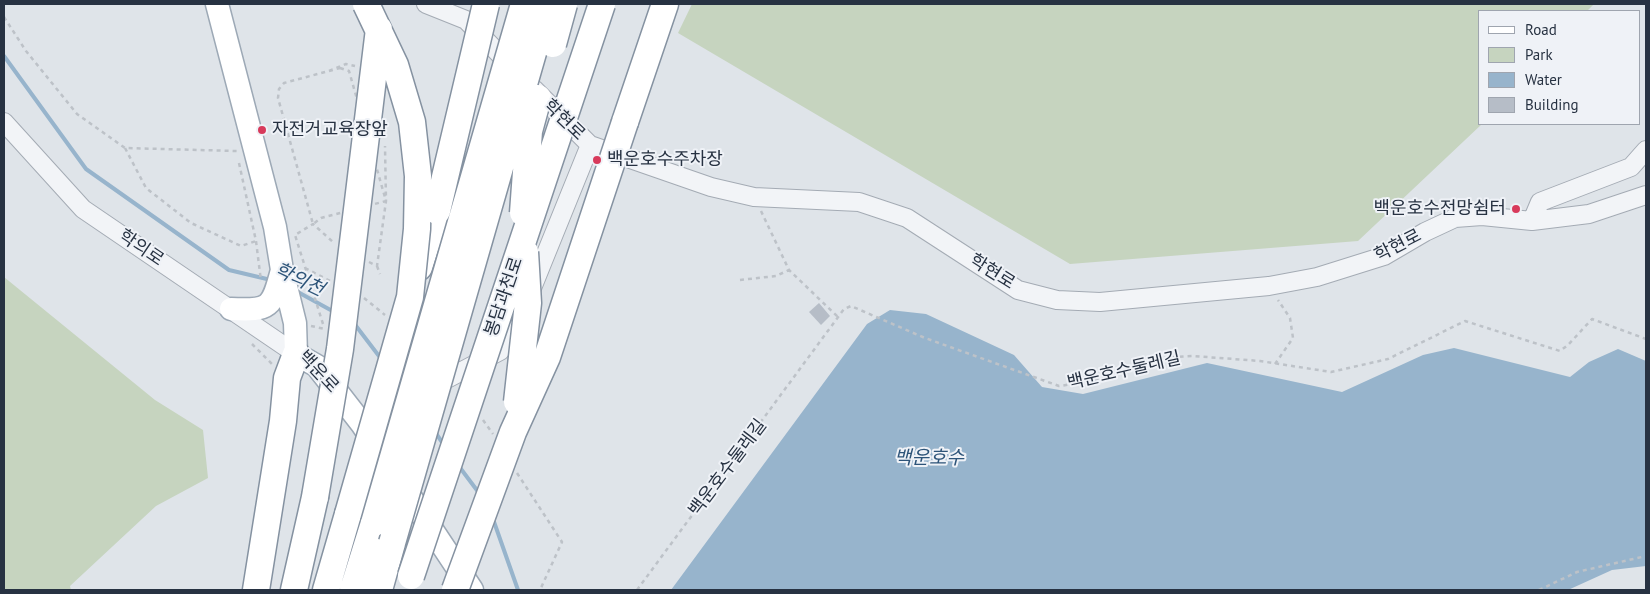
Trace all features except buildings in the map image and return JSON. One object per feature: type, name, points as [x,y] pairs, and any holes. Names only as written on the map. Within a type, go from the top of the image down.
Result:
[{"type":"highway","points":[[366,4],[395,65],[412,122],[418,176],[417,229],[410,297]]},
{"type":"highway","points":[[294,590],[315,497],[340,349],[382,4]]},
{"type":"highway","points":[[326,590],[410,297],[437,210],[486,4]]},
{"type":"highway","name":"봉담과천로","points":[[408,583],[602,4]]},
{"type":"highway","points":[[455,590],[512,432],[547,356],[665,4]]},
{"type":"highway","points":[[512,432],[524,353],[528,303],[522,208],[529,132],[545,5]]},
{"type":"highway","points":[[353,590],[545,5]]},
{"type":"highway","points":[[379,590],[545,5]]},
{"type":"highway","points":[[256,590],[283,422],[286,378],[296,354]]},
{"type":"main road","name":"백운로","points":[[224,10],[285,231],[271,270],[281,298],[295,323],[296,354],[317,366],[362,424],[472,590]]},
{"type":"main road","points":[[231,309],[257,310],[281,298]]},
{"type":"street","name":"학현로","points":[[426,4],[466,20],[590,145],[711,187],[754,196],[859,202],[907,218],[1018,290],[1057,300],[1100,302],[1269,286],[1317,277],[1384,256],[1425,232],[1455,218],[1482,216],[1532,221],[1590,214],[1646,195]]},
{"type":"street","name":"학의로","points":[[4,122],[83,209],[296,354]]},
{"type":"street","points":[[362,424],[500,351],[514,333],[590,145]]},
{"type":"street","points":[[1532,221],[1540,202],[1631,167],[1646,150]]},
{"type":"path","points":[[4,17],[26,51],[77,114],[125,148],[146,188],[190,223],[241,246],[256,241]]},
{"type":"path","points":[[321,218],[313,224],[278,98],[279,89],[284,83],[329,71]]},
{"type":"path","points":[[125,148],[236,149],[256,241],[271,270]]},
{"type":"path","points":[[754,196],[789,270],[838,317]]},
{"type":"path","points":[[285,231],[305,268],[321,314]]},
{"type":"path","points":[[376,266],[380,274]]},
{"type":"path","points":[[740,280],[776,276],[789,270]]},
{"type":"path","points":[[1269,286],[1290,318],[1293,338],[1275,364]]},
{"type":"path","name":"백운호수둘레길","points":[[637,590],[844,309],[851,306],[925,338],[1059,386],[1088,382],[1174,357],[1192,356],[1275,364],[1331,372],[1388,359],[1465,321],[1560,351],[1568,346],[1592,319],[1646,339]]},
{"type":"path","points":[[540,590],[562,542]]},
{"type":"path","points":[[1539,590],[1577,572],[1646,556]]},
{"type":"green space","points":[[692,4],[1594,4],[1588,10],[1478,10],[1478,125],[1481,125],[1358,241],[1070,264],[678,33]]},
{"type":"green space","points":[[4,277],[155,400],[203,430],[208,478],[156,506],[70,586],[71,590],[4,590]]},
{"type":"water","name":"백운호수","points":[[890,310],[926,314],[1014,355],[1042,387],[1083,394],[1207,363],[1342,392],[1423,355],[1454,348],[1570,377],[1589,362],[1618,349],[1646,361],[1646,566],[1612,570],[1568,590],[671,590],[867,324]]},
{"type":"waterway","name":"학의천","points":[[4,56],[86,169],[229,270],[271,280]]},
{"type":"waterway","name":"학의천","points":[[296,291],[336,313]]},
{"type":"waterway","name":"학의천","points":[[353,322],[382,360]]},
{"type":"waterway","name":"학의천","points":[[435,432],[444,445]]},
{"type":"waterway","name":"학의천","points":[[458,465],[479,493]]},
{"type":"waterway","name":"학의천","points":[[493,519],[518,590]]},
{"type":"place","name":"자전거교육장앞","points":[[262,130]]},
{"type":"place","name":"백운호수주차장","points":[[597,160]]},
{"type":"place","name":"백운호수전망쉼터","points":[[1516,209]]}]
